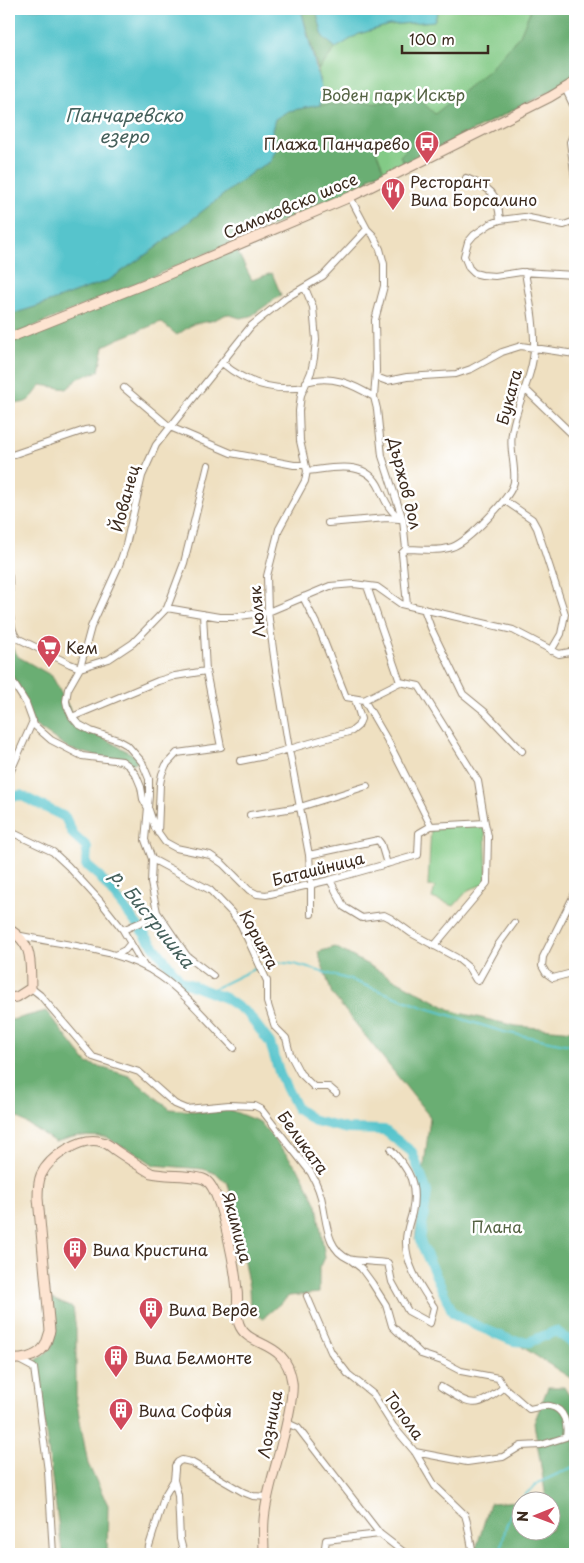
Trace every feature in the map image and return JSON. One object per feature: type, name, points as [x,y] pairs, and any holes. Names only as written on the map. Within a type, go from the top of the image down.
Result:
[{"type":"street","name":"Самоковско шосе","points":[[9,338],[162,277],[350,197],[575,82]]},
{"type":"street","points":[[565,88],[575,110]]},
{"type":"street","points":[[575,130],[570,142],[575,178]]},
{"type":"street","points":[[466,178],[485,187],[494,194],[500,220]]},
{"type":"street","name":"Държов дол","points":[[350,197],[367,229],[373,235],[380,249],[384,264],[384,286],[375,320],[376,377],[374,397],[382,456],[403,520],[406,549],[402,553],[407,605]]},
{"type":"street","points":[[575,221],[564,225],[524,217],[500,220],[490,224],[474,235],[468,242],[465,252],[466,264],[474,273],[491,276],[525,272],[575,275]]},
{"type":"street","name":"Йованец","points":[[72,717],[66,701],[68,688],[84,659],[91,628],[119,565],[126,545],[142,476],[156,445],[212,372],[222,363],[257,319],[286,298],[323,276],[367,229]]},
{"type":"street","name":"Буката","points":[[406,549],[436,550],[451,548],[459,544],[468,538],[511,491],[514,482],[512,432],[525,390],[534,348],[525,272]]},
{"type":"street","points":[[305,288],[313,307],[316,340],[311,372],[300,402],[300,441],[306,468]]},
{"type":"street","points":[[376,377],[387,380],[456,374],[471,369],[510,348],[522,346],[575,354]]},
{"type":"street","points":[[222,363],[253,382],[270,388],[279,389],[305,385],[319,379],[336,379],[374,397]]},
{"type":"street","points":[[124,388],[170,427],[231,453],[306,468],[350,468],[364,471],[376,482],[390,510],[403,520]]},
{"type":"street","points":[[525,390],[575,437]]},
{"type":"street","points":[[9,456],[92,429]]},
{"type":"street","points":[[9,578],[9,618],[13,634],[16,638],[80,668],[109,659],[132,643],[167,608],[184,564],[208,465]]},
{"type":"street","name":"Люляк","points":[[306,468],[305,481],[279,529],[267,576],[268,612],[289,749],[309,855],[312,914]]},
{"type":"street","points":[[504,500],[532,519],[537,528],[565,614],[561,634],[551,651]]},
{"type":"street","points":[[328,523],[387,518],[403,520]]},
{"type":"street","points":[[167,608],[234,617],[268,612],[330,586],[354,584],[376,587],[401,604],[513,630],[559,654],[575,651]]},
{"type":"street","points":[[367,586],[400,682]]},
{"type":"street","points":[[303,598],[320,631],[346,697],[364,700],[400,682],[419,686],[432,703],[478,781],[488,836],[487,883],[434,946]]},
{"type":"street","points":[[424,609],[463,694],[485,712],[522,751]]},
{"type":"street","points":[[158,835],[160,784],[166,766],[177,753],[221,747],[206,671],[203,614]]},
{"type":"street","points":[[206,671],[158,681],[72,717],[78,724],[91,731],[127,745],[142,762],[148,779],[149,810],[144,832],[152,859],[151,883],[157,912],[187,956],[212,976]]},
{"type":"street","points":[[9,676],[26,703],[34,724],[51,740],[69,751],[82,756],[122,761],[129,766],[142,787],[143,799],[158,835]]},
{"type":"street","points":[[240,761],[266,756],[352,731],[358,726],[361,719],[355,699]]},
{"type":"street","points":[[364,700],[389,743],[431,826],[485,823]]},
{"type":"street","points":[[9,775],[33,721]]},
{"type":"street","points":[[250,815],[300,807],[368,786]]},
{"type":"street","name":"Батаийница","points":[[158,835],[165,842],[176,848],[210,855],[229,870],[249,890],[257,894],[266,895],[330,880],[418,855],[419,834],[431,826]]},
{"type":"street","points":[[9,831],[53,852],[89,889],[123,930],[144,966]]},
{"type":"street","points":[[309,855],[378,840],[387,864]]},
{"type":"street","name":"Корията","points":[[152,859],[210,890],[232,913],[241,925],[267,981],[267,1002],[274,1027],[286,1038],[290,1054],[300,1074],[314,1087],[329,1087],[336,1093]]},
{"type":"street","points":[[330,880],[344,907],[362,918],[370,919],[384,916],[457,958],[468,967],[478,981],[514,923]]},
{"type":"street","points":[[575,893],[543,957],[542,966],[546,973],[553,978],[572,973],[575,968]]},
{"type":"street","points":[[123,930],[148,919],[157,912]]},
{"type":"street","points":[[9,929],[21,936],[115,955],[144,966],[169,983],[234,1048]]},
{"type":"street","points":[[9,998],[28,992],[31,988],[27,945],[21,936]]},
{"type":"street","points":[[115,955],[126,950],[130,944]]},
{"type":"street","name":"Беликата","points":[[31,988],[40,995],[93,1057],[139,1072],[175,1104],[187,1109],[229,1105],[255,1106],[262,1109],[311,1173],[317,1184],[323,1205],[327,1231],[340,1254],[361,1268],[372,1283],[386,1305],[392,1326],[421,1354],[442,1361],[461,1371],[498,1378],[504,1387],[529,1410],[550,1406],[560,1411],[568,1426],[566,1437],[541,1445],[520,1446],[503,1457],[467,1462],[415,1452]]},
{"type":"street","name":"Якимица","points":[[9,1359],[19,1359],[33,1355],[44,1347],[50,1331],[38,1198],[41,1175],[48,1164],[59,1155],[81,1142],[90,1140],[103,1142],[151,1173],[160,1176],[198,1177],[207,1181],[219,1203],[230,1247],[238,1292],[239,1324]]},
{"type":"street","points":[[351,1260],[388,1263],[392,1282],[408,1311],[430,1323],[434,1307],[417,1281],[409,1261],[406,1240],[413,1208],[413,1180],[402,1162],[391,1150]]},
{"type":"street","name":"Топола","points":[[306,1296],[331,1352],[348,1374],[374,1394],[393,1426],[415,1452],[435,1486],[465,1514],[468,1522],[472,1554]]},
{"type":"street","name":"Лозница","points":[[239,1324],[245,1335],[270,1347],[284,1358],[293,1383],[287,1423],[264,1520],[264,1554]]},
{"type":"street","points":[[19,1359],[34,1368],[48,1471],[53,1554]]},
{"type":"street","points":[[441,1387],[465,1402],[473,1404],[481,1402],[504,1387]]},
{"type":"street","points":[[287,1423],[298,1428],[380,1534],[406,1554]]},
{"type":"street","points":[[148,1554],[165,1495],[174,1480],[176,1464],[182,1460],[186,1460],[215,1474],[243,1492],[253,1496],[269,1497]]},
{"type":"street","points":[[174,1480],[178,1491],[180,1539],[184,1554]]},
{"type":"street","points":[[324,1554],[326,1540],[380,1534]]},
{"type":"green space","points":[[301,9],[316,9],[323,37],[336,48],[318,70]]},
{"type":"green space","name":"Воден парк Искър","points":[[439,9],[575,9],[575,77],[550,92],[390,172],[379,177],[377,173],[368,178],[369,182],[337,198],[182,263],[321,88],[318,70],[336,48],[359,34],[389,25],[434,21]]},
{"type":"green space","name":"Воден парк Искър","points":[[531,9],[575,9],[575,77],[564,84],[405,165],[400,156],[406,150],[396,138],[374,146],[383,168],[379,177],[377,173],[368,178],[369,182],[337,198],[9,337],[9,315],[109,280],[154,249],[255,170],[270,162],[277,148],[272,130],[275,119],[288,111],[320,105],[420,100],[435,114],[489,70],[520,35]]},
{"type":"green space","points":[[237,251],[252,280],[272,273],[281,295],[251,316],[240,318],[227,314],[211,321],[193,324],[177,335],[161,322],[104,346],[99,371],[79,378],[67,389],[41,385],[28,401],[15,403],[9,401],[9,342],[224,254]]},
{"type":"green space","points":[[9,641],[17,656],[52,676],[78,724],[134,755],[140,762],[129,764],[70,749],[34,725],[20,689],[9,672]]},
{"type":"green space","points":[[485,823],[487,883],[468,890],[454,906],[432,898],[435,887],[428,886],[431,826]]},
{"type":"green space","name":"Плана","points":[[335,947],[455,1012],[516,1026],[575,1031],[575,1381],[513,1341],[477,1326],[453,1313],[415,1240],[430,1117],[332,994],[318,952]]},
{"type":"green space","points":[[46,1011],[87,1063],[129,1076],[170,1109],[203,1112],[230,1110],[260,1122],[300,1171],[317,1205],[325,1258],[319,1267],[319,1293],[289,1296],[262,1319],[250,1308],[249,1288],[232,1199],[228,1184],[217,1174],[203,1169],[154,1165],[107,1137],[77,1136],[55,1142],[9,1112],[9,1018],[12,1020]]},
{"type":"green space","points":[[52,1299],[73,1308],[76,1329],[76,1399],[88,1464],[108,1505],[107,1554],[63,1554],[62,1551],[36,1361],[51,1348],[56,1330]]},
{"type":"green space","points":[[548,1387],[564,1387],[575,1405],[575,1554],[478,1554],[476,1549],[490,1503],[512,1502],[512,1540],[562,1540],[562,1490],[545,1490],[534,1423]]},
{"type":"water","name":"Панчаревско езеро","points":[[9,9],[301,9],[321,88],[320,105],[288,111],[275,119],[272,130],[277,148],[270,162],[255,170],[154,249],[109,280],[9,315]]},
{"type":"water","points":[[316,9],[439,9],[434,21],[389,25],[359,34],[336,48],[323,37]]},
{"type":"waterway","name":"р. Бистришка","points":[[9,798],[20,795],[65,817],[73,834],[87,847],[86,865],[100,877],[181,981],[225,998],[248,1014],[270,1043],[280,1075],[297,1109],[315,1121],[347,1129],[384,1130],[412,1152],[427,1192],[420,1241],[453,1313],[477,1326],[513,1341],[529,1342],[556,1331],[575,1345]]},
{"type":"waterway","points":[[263,966],[275,962],[294,964],[351,980],[423,1007],[504,1032],[575,1046]]},
{"type":"waterway","points":[[207,992],[258,967]]},
{"type":"waterway","points":[[500,1554],[506,1526],[515,1504],[538,1483],[575,1466]]},
{"type":"place","name":"Плажа Панчарево","points":[[427,164]]},
{"type":"place","name":"Ресторант Вила Борсалино","points":[[393,211]]},
{"type":"place","name":"Кем","points":[[49,668]]},
{"type":"place","name":"Вила Кристина","points":[[75,1270]]},
{"type":"place","name":"Вила Верде","points":[[151,1330]]},
{"type":"place","name":"Вила Белмонте","points":[[116,1378]]},
{"type":"place","name":"Вила Софѝя","points":[[121,1431]]}]
